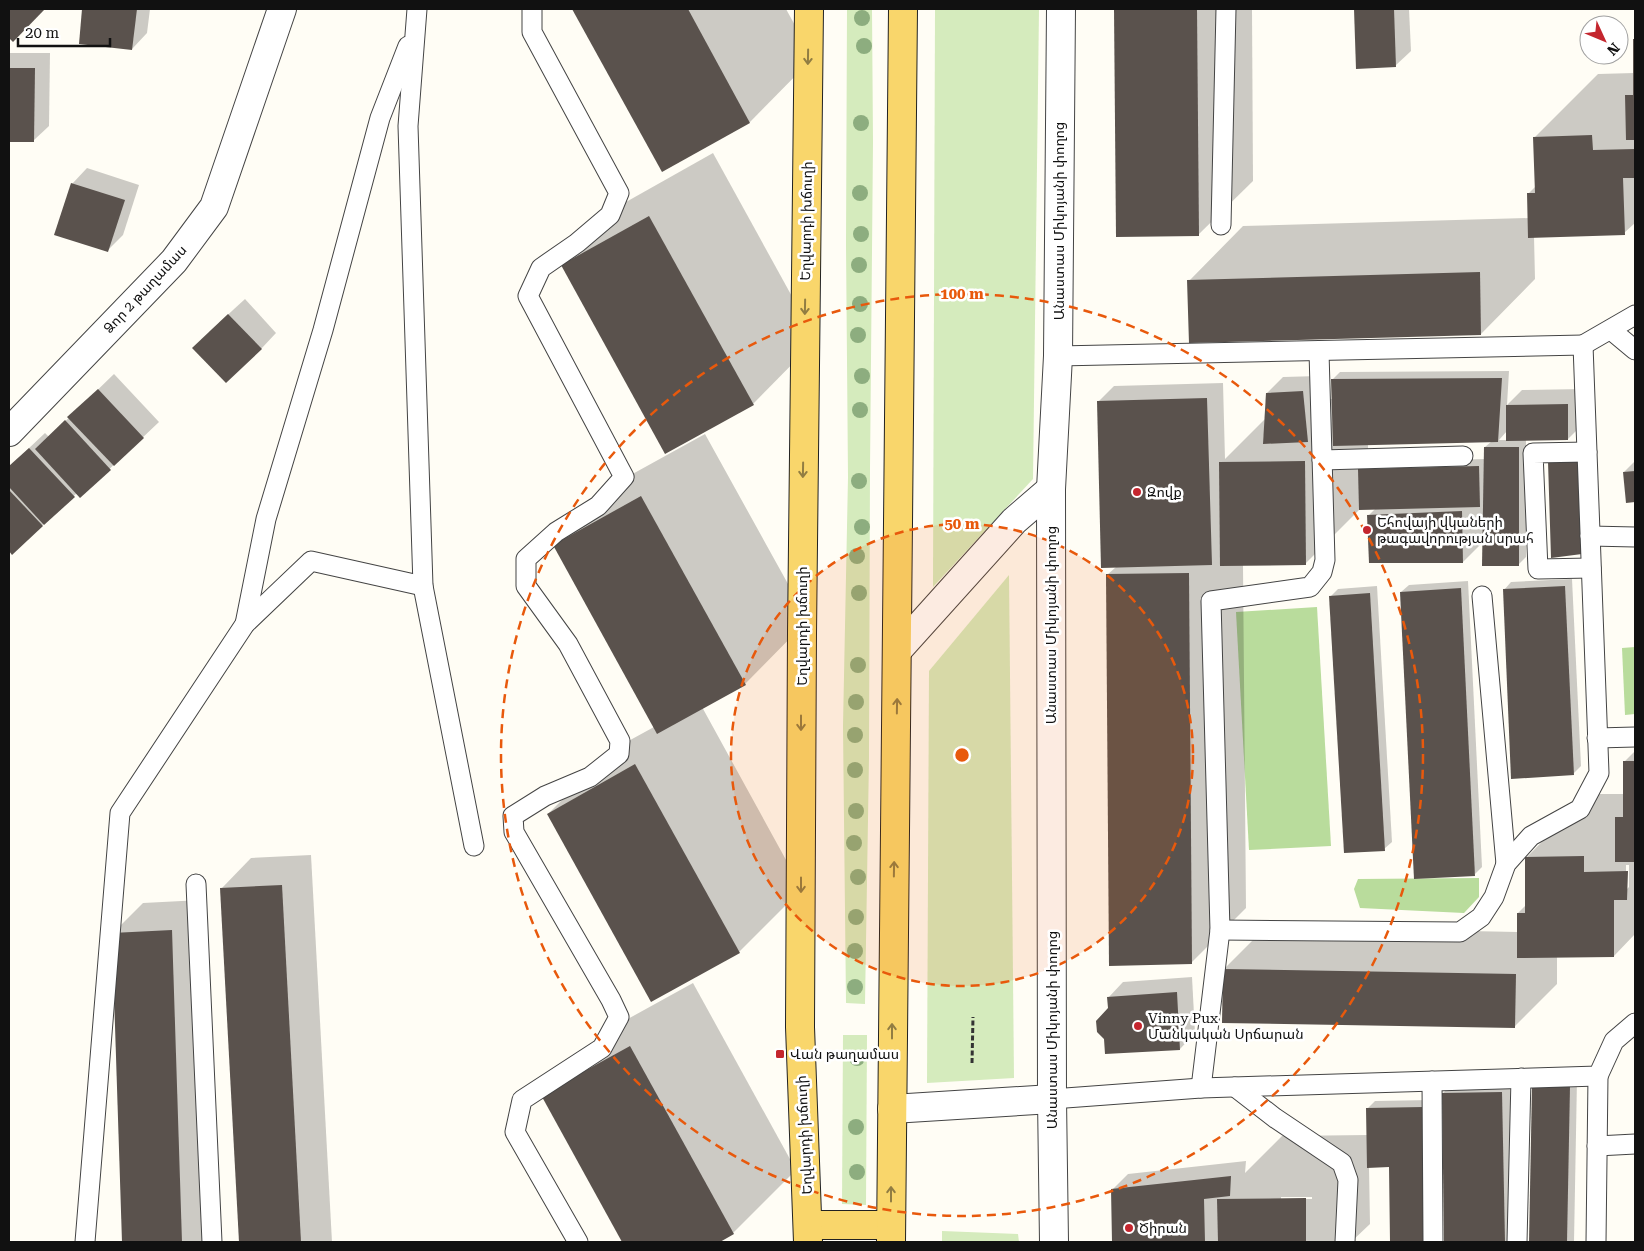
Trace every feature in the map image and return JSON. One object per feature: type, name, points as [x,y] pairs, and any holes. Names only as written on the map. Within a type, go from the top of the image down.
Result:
[{"type":"main road","name":"Եղվարդի խճուղի","points":[[808,9],[800,1027],[808,1233]]},
{"type":"main road","points":[[808,1233],[891,1234],[902,9]]},
{"type":"street","name":"Ձոր 2 թաղամաս","points":[[9,432],[174,261],[214,207],[282,9]]},
{"type":"street","name":"Անաստաս Միկոյանի փողոց","points":[[1054,1242],[1052,1099],[1052,489],[1058,356],[1061,9]]},
{"type":"street","points":[[897,650],[1014,521],[1052,489]]},
{"type":"street","points":[[892,1109],[1052,1099]]},
{"type":"lane","points":[[532,9],[532,32],[619,193],[610,214],[577,242],[541,268],[528,296],[624,477],[598,506],[556,532],[526,559],[526,586],[568,644],[620,741],[619,754],[590,777],[546,796],[513,816],[514,832],[619,1017],[602,1048],[522,1100],[514,1132],[578,1242]]},
{"type":"lane","points":[[1221,225],[1226,9]]},
{"type":"lane","points":[[416,18],[408,126],[423,586],[474,846]]},
{"type":"lane","points":[[245,624],[266,519],[324,330],[380,118],[416,18]]},
{"type":"lane","points":[[1058,356],[1583,345],[1635,315]]},
{"type":"lane","points":[[1611,330],[1635,350]]},
{"type":"lane","points":[[1220,930],[1460,932],[1481,917],[1494,897],[1506,864],[1531,836],[1580,809],[1599,773],[1583,345]]},
{"type":"lane","points":[[1202,1088],[1220,930],[1211,601],[1310,587],[1322,572],[1325,560],[1319,352]]},
{"type":"lane","points":[[1587,452],[1533,453],[1538,569],[1591,568]]},
{"type":"lane","points":[[1322,460],[1463,456]]},
{"type":"lane","points":[[1590,536],[1635,537]]},
{"type":"lane","points":[[85,1242],[120,814],[245,624],[311,562],[423,586]]},
{"type":"lane","points":[[1482,596],[1506,864]]},
{"type":"lane","points":[[1598,738],[1635,737]]},
{"type":"lane","points":[[196,884],[212,1242]]},
{"type":"lane","points":[[1596,1242],[1598,1076],[1614,1041],[1635,1023]]},
{"type":"lane","points":[[1052,1099],[1202,1088],[1598,1076]]},
{"type":"lane","points":[[1517,1242],[1521,1078]]},
{"type":"lane","points":[[1432,1081],[1433,1242]]},
{"type":"lane","points":[[1235,1088],[1275,1118],[1342,1163],[1348,1180],[1345,1242]]},
{"type":"lane","points":[[1597,1146],[1635,1144]]},
{"type":"path","points":[[972,1063],[973,1017]]},
{"type":"green space","points":[[847,9],[872,9],[873,142],[869,757],[865,1004],[846,1003],[843,726],[848,477],[846,244]]},
{"type":"green space","points":[[935,9],[1039,9],[1033,479],[933,587]]},
{"type":"green space","points":[[1009,575],[1014,1078],[927,1083],[929,671]]},
{"type":"green space","points":[[1317,607],[1331,846],[1249,850],[1236,612]]},
{"type":"green space","points":[[1635,647],[1635,714],[1625,715],[1622,648]]},
{"type":"green space","points":[[1479,878],[1479,897],[1464,913],[1360,908],[1354,889],[1358,879]]},
{"type":"green space","points":[[843,1035],[867,1035],[866,1205],[842,1204]]},
{"type":"green space","points":[[942,1231],[1018,1234],[1019,1242],[942,1242]]},
{"type":"building","points":[[9,9],[45,9],[13,42],[9,38]]},
{"type":"building","points":[[82,9],[137,9],[132,50],[79,44]]},
{"type":"building","points":[[572,9],[688,9],[750,123],[662,172]]},
{"type":"building","points":[[1114,9],[1197,9],[1199,236],[1116,237]]},
{"type":"building","points":[[1354,9],[1394,9],[1396,67],[1356,69]]},
{"type":"building","points":[[1633,39],[1635,39],[1635,140],[1626,140],[1625,95],[1633,95]]},
{"type":"building","points":[[9,68],[35,68],[34,142],[9,142]]},
{"type":"building","points":[[1592,135],[1593,150],[1635,149],[1635,178],[1623,178],[1625,235],[1528,238],[1527,193],[1535,193],[1533,137]]},
{"type":"building","points":[[71,183],[125,200],[108,252],[54,235]]},
{"type":"building","points":[[649,216],[754,405],[665,454],[561,265]]},
{"type":"building","points":[[1480,272],[1481,335],[1189,343],[1187,280]]},
{"type":"building","points":[[228,314],[262,349],[226,383],[192,348]]},
{"type":"building","points":[[1502,378],[1498,442],[1333,446],[1331,379]]},
{"type":"building","points":[[98,389],[144,438],[114,466],[67,417]]},
{"type":"building","points":[[1303,391],[1308,442],[1263,444],[1266,393]]},
{"type":"building","points":[[1207,398],[1212,565],[1101,568],[1097,401]]},
{"type":"building","points":[[1568,404],[1568,440],[1506,441],[1506,405]]},
{"type":"building","points":[[65,420],[111,470],[80,498],[35,449]]},
{"type":"building","points":[[1484,447],[1519,447],[1519,566],[1482,566]]},
{"type":"building","points":[[29,448],[75,497],[44,525],[9,487],[9,466]]},
{"type":"building","points":[[1305,461],[1306,565],[1220,566],[1219,462]]},
{"type":"building","points":[[1579,461],[1582,554],[1551,558],[1548,462]]},
{"type":"building","points":[[1479,466],[1480,507],[1359,510],[1358,469]]},
{"type":"building","points":[[1635,471],[1635,502],[1626,503],[1623,472]]},
{"type":"building","points":[[9,490],[43,526],[12,555],[9,551]]},
{"type":"building","points":[[641,496],[746,685],[657,734],[553,545]]},
{"type":"building","points":[[1462,511],[1463,563],[1369,563],[1367,515]]},
{"type":"building","points":[[1189,573],[1192,964],[1109,966],[1106,574]]},
{"type":"building","points":[[1565,586],[1574,775],[1511,779],[1503,589]]},
{"type":"building","points":[[1461,588],[1475,876],[1414,879],[1400,592]]},
{"type":"building","points":[[1370,593],[1385,851],[1344,853],[1329,596]]},
{"type":"building","points":[[1623,761],[1635,761],[1635,862],[1615,862],[1615,817],[1623,817]]},
{"type":"building","points":[[635,764],[740,953],[651,1002],[547,814]]},
{"type":"building","points":[[1584,856],[1584,872],[1628,871],[1627,900],[1614,900],[1614,957],[1517,958],[1517,913],[1525,913],[1525,857]]},
{"type":"building","points":[[282,885],[301,1242],[239,1242],[220,888]]},
{"type":"building","points":[[172,930],[182,1242],[122,1242],[112,933]]},
{"type":"building","points":[[1223,969],[1516,974],[1515,1028],[1222,1023]]},
{"type":"building","name":"Vinny Pux Մանկական Սրճարան","points":[[1177,992],[1180,1050],[1105,1054],[1104,1039],[1097,1032],[1096,1021],[1108,1008],[1107,997]]},
{"type":"building","points":[[630,1046],[734,1234],[720,1242],[622,1242],[541,1095]]},
{"type":"building","points":[[1532,1086],[1570,1086],[1567,1242],[1529,1242]]},
{"type":"building","points":[[1502,1092],[1505,1242],[1444,1242],[1442,1093]]},
{"type":"building","points":[[1424,1107],[1426,1242],[1390,1242],[1389,1167],[1367,1168],[1366,1108]]},
{"type":"building","points":[[1231,1176],[1230,1196],[1204,1199],[1205,1242],[1112,1242],[1111,1189]]},
{"type":"building","points":[[1306,1198],[1306,1242],[1218,1242],[1217,1199]]},
{"type":"place","name":"Զովք","points":[[1137,492]]},
{"type":"place","name":"Եհովայի վկաների թագավորության սրահ","points":[[1367,530]]},
{"type":"place","name":"Vinny Pux Մանկական Սրճարան","points":[[1138,1026]]},
{"type":"place","name":"Վան թաղամաս","points":[[780,1054]]},
{"type":"place","name":"Ծիրան","points":[[1129,1228]]}]
